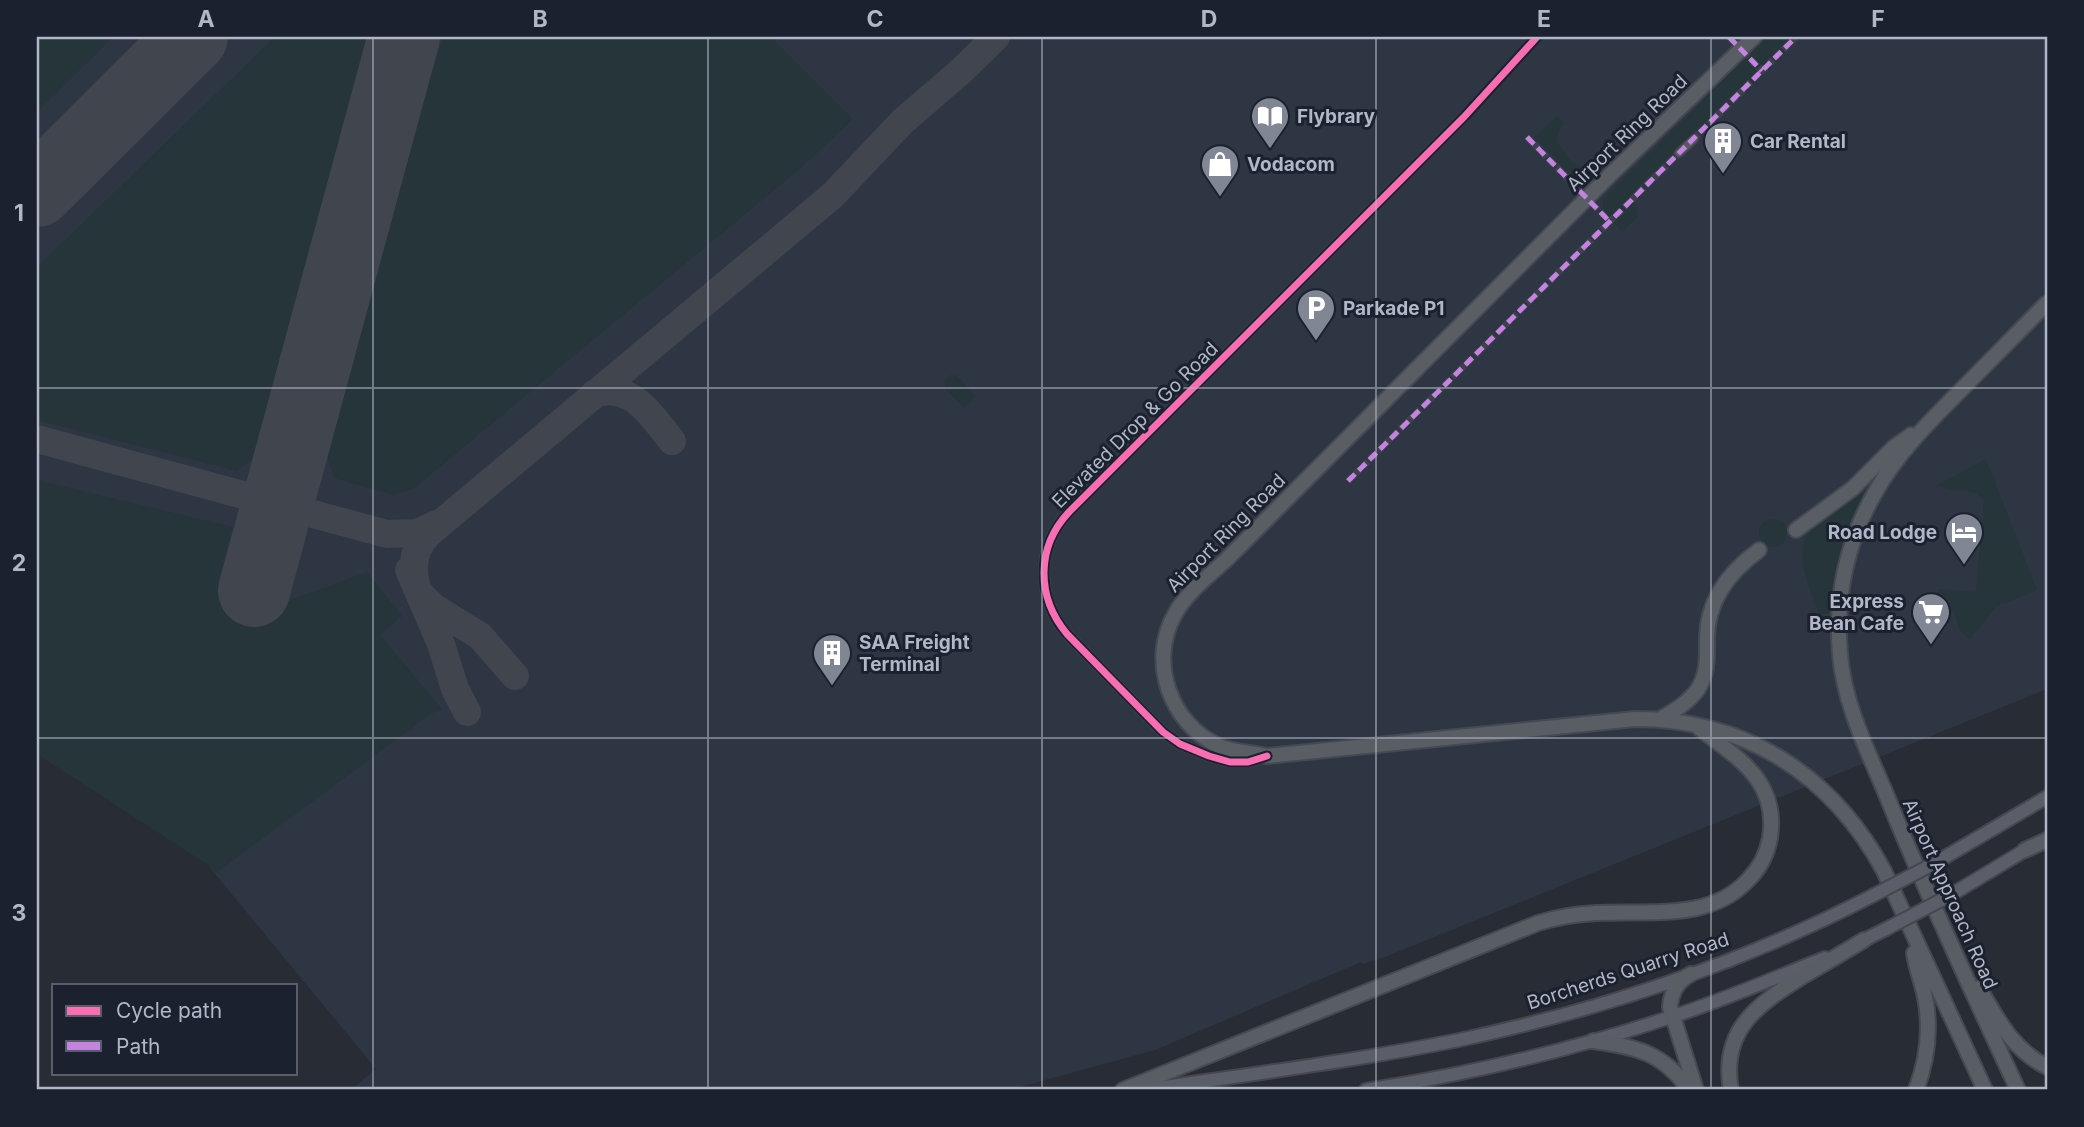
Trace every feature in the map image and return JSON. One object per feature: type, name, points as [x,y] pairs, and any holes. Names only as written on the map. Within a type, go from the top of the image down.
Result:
[{"type":"main road","name":"Airport Ring Road","points":[[1754,37],[1611,174],[1188,596],[1169,626],[1163,654],[1166,682],[1177,709],[1195,731],[1213,743],[1233,751],[1266,756],[1627,719],[1660,719],[1695,725],[1746,740],[1802,772],[1849,817],[1884,871],[1910,931]]},
{"type":"main road","points":[[1796,530],[1853,489],[1893,448],[1924,427],[2047,303]]},
{"type":"main road","name":"Airport Approach Road","points":[[1924,427],[1876,490],[1860,522],[1848,556],[1840,598],[1838,637],[1843,677],[1852,712],[1938,921],[2018,1090]]},
{"type":"main road","points":[[1660,719],[1685,703],[1698,689],[1707,667],[1707,629],[1717,596],[1731,574],[1759,550]]},
{"type":"main road","points":[[1123,1090],[1534,924],[1582,914],[1691,910],[1725,900],[1745,884],[1762,861],[1770,835],[1770,813],[1762,787],[1745,762],[1695,725]]},
{"type":"main road","name":"Borcherds Quarry Road","points":[[1145,1090],[1378,1055],[1458,1040],[1589,1007],[1691,974],[1779,939],[1872,896],[1989,833],[2047,797]]},
{"type":"main road","points":[[1366,1090],[1469,1072],[1543,1055],[1672,1017],[1756,986],[1886,929],[1949,896],[2047,838]]},
{"type":"main road","points":[[1938,921],[2007,1034],[2024,1053],[2047,1067]]},
{"type":"main road","points":[[1910,931],[1927,1022],[1926,1053],[1916,1090]]},
{"type":"main road","points":[[1910,931],[1985,1090]]},
{"type":"main road","points":[[1731,1090],[1731,1053],[1737,1037],[1753,1011],[1772,995],[1864,940]]},
{"type":"main road","points":[[1691,974],[1681,980],[1673,992],[1670,1007],[1696,1090]]},
{"type":"main road","points":[[1592,1041],[1621,1044],[1646,1052],[1671,1068],[1689,1090]]},
{"type":"street","name":"Elevated Drop & Go Road","points":[[1266,756],[1248,762],[1221,760],[1194,751],[1163,732],[1067,634],[1054,617],[1048,604],[1043,569],[1047,548],[1064,517],[1464,117]]},
{"type":"street","points":[[1679,153],[1693,139]]},
{"type":"shaded area","points":[[37,37],[2047,37],[2047,689],[1385,957],[1363,964],[1361,962],[1155,1050],[1009,1090],[351,1090],[376,1069],[207,864],[37,754]]},
{"type":"shaded area","points":[[37,37],[113,37],[37,112]]},
{"type":"shaded area","points":[[275,37],[369,37],[255,457],[237,471],[37,420],[37,267]]},
{"type":"shaded area","points":[[443,37],[771,37],[853,119],[802,167],[413,489],[393,495],[334,478],[328,459],[338,383]]},
{"type":"shaded area","points":[[1767,37],[1789,37],[1782,45],[1788,51],[1744,95],[1737,89],[1629,196],[1635,203],[1638,217],[1622,232],[1603,210],[1603,199]]},
{"type":"shaded area","points":[[1557,115],[1564,122],[1557,142],[1572,162],[1589,171],[1579,183],[1534,138]]},
{"type":"shaded area","points":[[951,375],[957,376],[976,396],[964,408],[945,389],[946,379]]},
{"type":"shaded area","points":[[1986,459],[2037,590],[1997,606],[1970,639],[1961,632],[1954,612],[1935,614],[1939,589],[1976,592],[1984,500],[1974,493],[1953,491],[1937,485]]},
{"type":"shaded area","points":[[37,480],[233,527],[218,582],[288,601],[367,572],[402,616],[380,635],[443,710],[432,713],[216,873],[207,864],[37,754]]},
{"type":"shaded area","points":[[1857,492],[1865,495],[1834,575],[1828,614],[1819,614],[1802,557],[1806,535],[1813,525]]},
{"type":"shaded area","points":[[1773,519],[1783,523],[1787,533],[1783,543],[1773,547],[1763,543],[1759,533],[1763,523]]},
{"type":"taxiway","points":[[417,588],[414,573],[416,552],[428,534],[833,195],[903,121],[996,37]]},
{"type":"taxiway","points":[[594,394],[607,391],[630,397],[649,412],[672,441]]},
{"type":"taxiway","points":[[37,439],[387,534],[417,533],[439,523]]},
{"type":"taxiway","points":[[409,570],[441,644],[455,689],[467,712]]},
{"type":"taxiway","points":[[421,595],[433,607],[480,636],[515,676]]},
{"type":"runway","points":[[37,191],[192,37]]},
{"type":"runway","points":[[254,591],[404,37]]},
{"type":"tunnel","points":[[1464,117],[1537,37]]},
{"type":"tunnel","points":[[1729,37],[1762,71]]},
{"type":"tunnel","points":[[1694,139],[1796,37]]},
{"type":"tunnel","points":[[1527,137],[1610,222]]},
{"type":"tunnel","points":[[1348,481],[1679,153]]},
{"type":"marked path","points":[[1729,37],[1762,71]]},
{"type":"marked path","points":[[1348,481],[1796,37]]},
{"type":"marked path","points":[[1527,137],[1610,222]]},
{"type":"cycle path","points":[[1267,756],[1248,762],[1230,762],[1180,744],[1163,732],[1067,634],[1057,620],[1045,588],[1044,572],[1050,541],[1069,512],[1464,117],[1537,37]]},
{"type":"place","name":"Flybrary","points":[[1270,150]]},
{"type":"place","name":"Car Rental","points":[[1723,175]]},
{"type":"place","name":"Vodacom","points":[[1220,198]]},
{"type":"place","name":"Parkade P1","points":[[1316,342]]},
{"type":"place","name":"Road Lodge","points":[[1964,566]]},
{"type":"place","name":"Express Bean Cafe","points":[[1931,646]]},
{"type":"place","name":"SAA Freight Terminal","points":[[832,687]]}]
